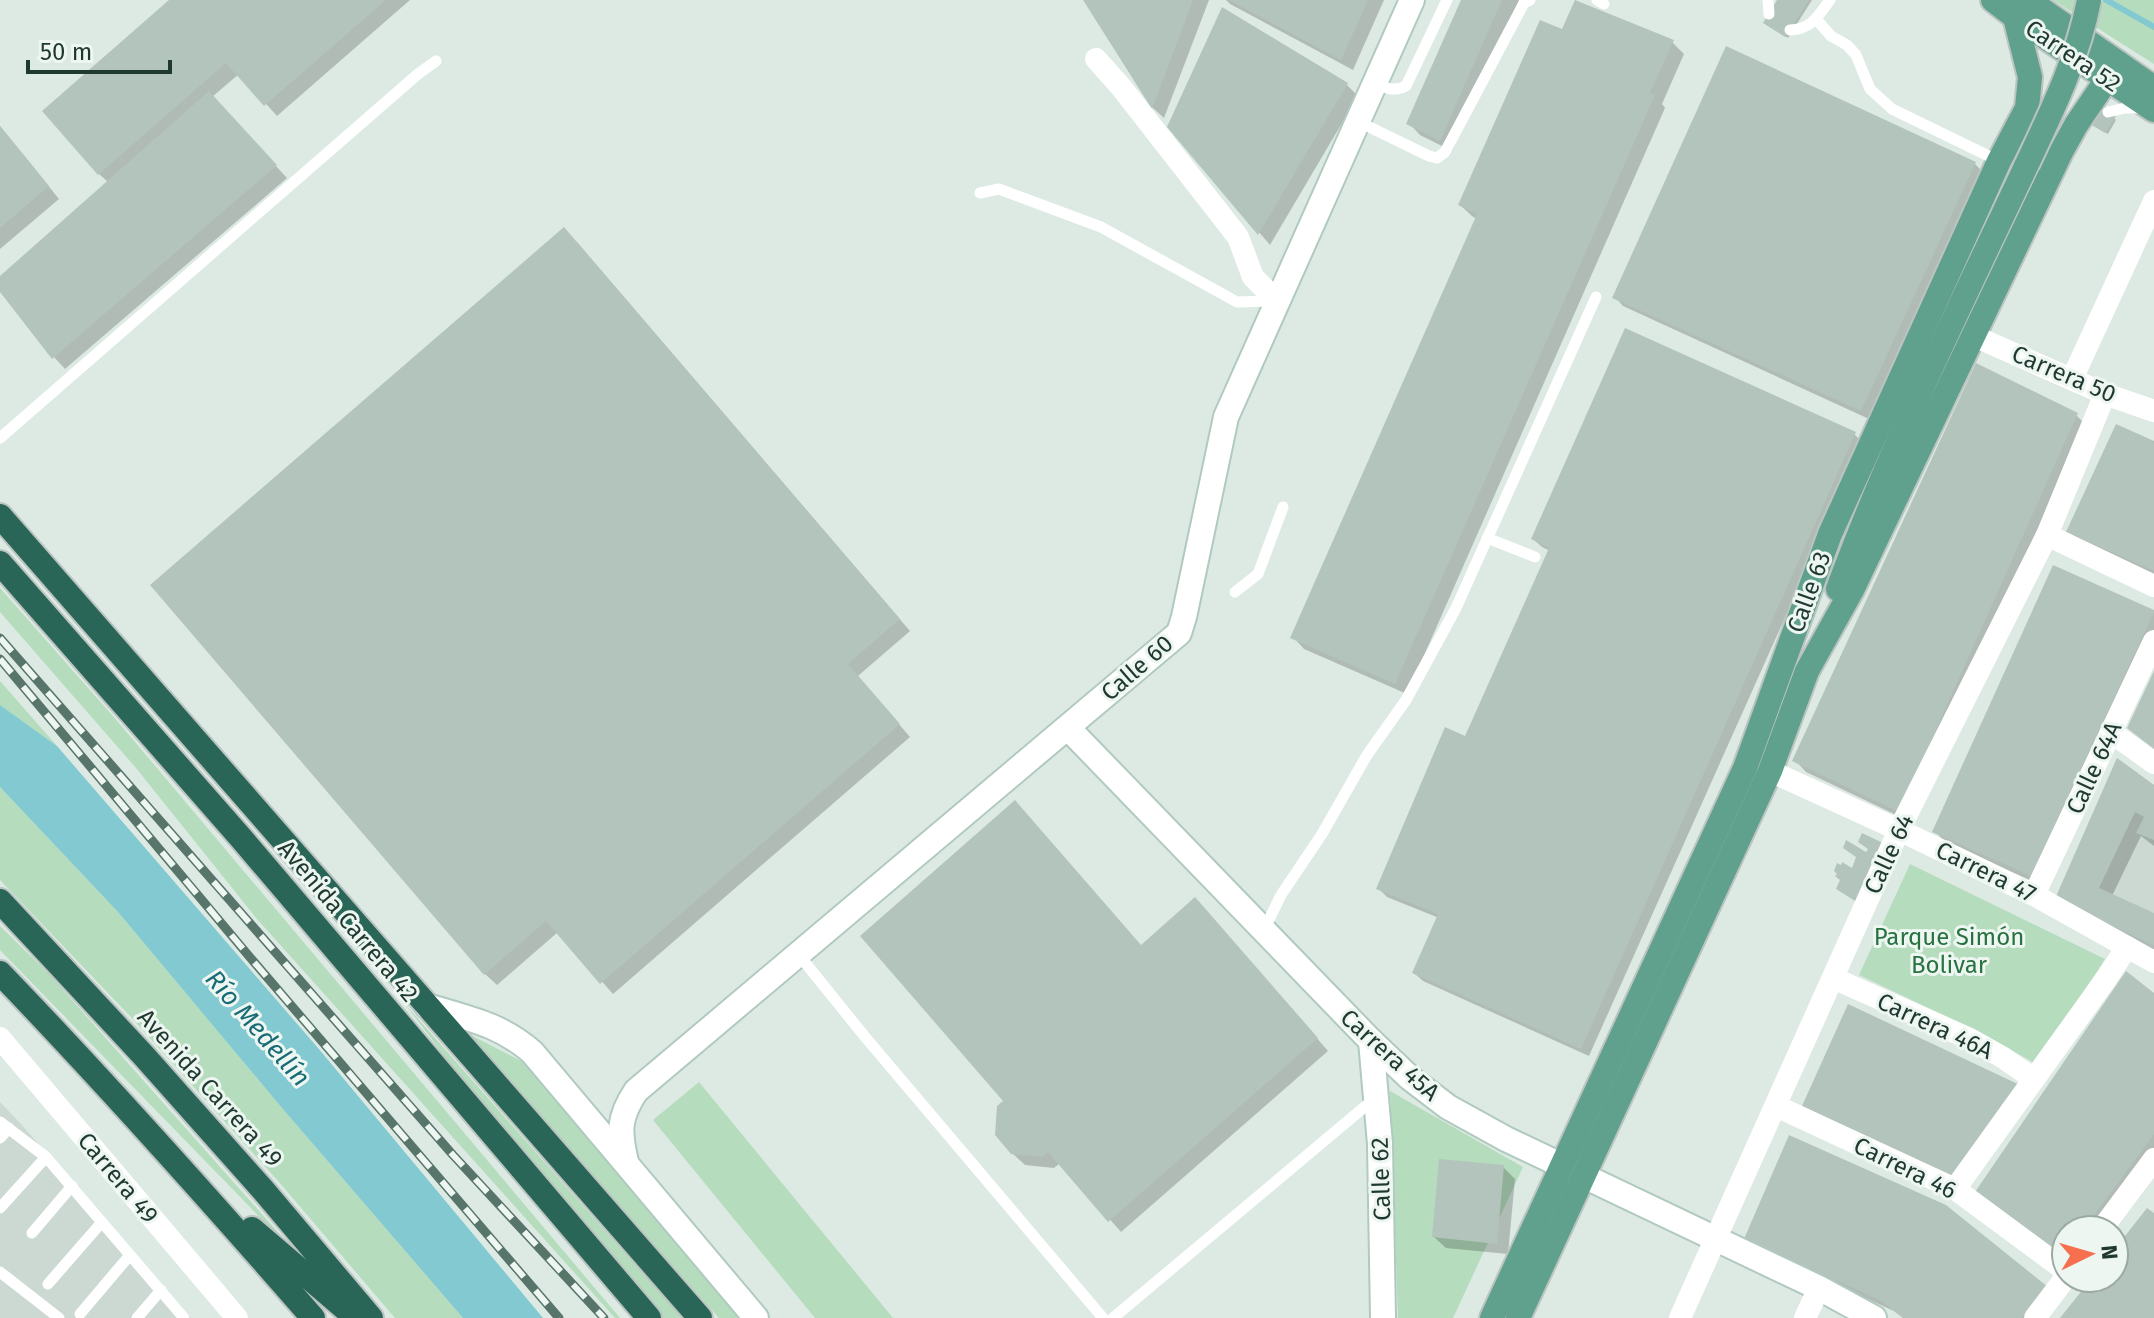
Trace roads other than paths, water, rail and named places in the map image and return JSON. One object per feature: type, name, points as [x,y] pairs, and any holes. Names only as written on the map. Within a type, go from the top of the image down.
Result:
[{"type":"highway","name":"Avenida Carrera 42","points":[[0,516],[700,1318]]},
{"type":"highway","points":[[19,538],[56,627]]},
{"type":"highway","name":"Avenida Carrera 42","points":[[0,563],[241,838],[649,1318]]},
{"type":"highway","name":"Avenida Carrera 49","points":[[0,901],[144,1056],[371,1318]]},
{"type":"highway","points":[[0,973],[192,1179],[313,1318]]},
{"type":"highway","points":[[192,1179],[357,1318]]},
{"type":"main road","name":"Carrera 52","points":[[1993,0],[2018,8],[2153,102]]},
{"type":"main road","points":[[1807,671],[1864,520],[1911,411],[2054,106],[2077,47],[2089,0]]},
{"type":"main road","name":"Calle 63","points":[[1573,1171],[1745,768],[1830,534],[1999,161],[2027,108],[2030,77],[2018,8]]},
{"type":"main road","name":"Calle 63","points":[[1573,1171],[1770,771],[1807,671],[1852,590],[2045,186],[2113,72]]},
{"type":"main road","points":[[2027,108],[2034,133],[2045,142],[2080,127]]},
{"type":"main road","points":[[1999,161],[2026,158],[2042,170],[2045,186]]},
{"type":"main road","points":[[1492,1318],[1573,1171]]},
{"type":"main road","points":[[1518,1318],[1573,1171]]},
{"type":"street","name":"Calle 60","points":[[626,1162],[621,1122],[626,1106],[636,1091],[1179,633],[1226,417],[1412,0]]},
{"type":"street","points":[[1096,59],[1238,237],[1253,277],[1277,301]]},
{"type":"street","points":[[2072,379],[2154,201]]},
{"type":"street","name":"Carrera 50","points":[[1974,336],[2105,394],[2150,403]]},
{"type":"street","name":"Calle 64","points":[[1680,1318],[1899,830],[2047,535],[2105,394]]},
{"type":"street","points":[[2047,535],[2154,586]]},
{"type":"street","name":"Calle 64A","points":[[2034,895],[2154,641]]},
{"type":"street","name":"Carrera 45A","points":[[1068,728],[1371,1041],[1410,1078],[1448,1107],[1506,1139],[1819,1288],[1874,1318]]},
{"type":"street","points":[[2111,732],[2154,763]]},
{"type":"street","name":"Carrera 47","points":[[1770,771],[2034,895],[2154,962]]},
{"type":"street","points":[[1955,1189],[2127,947]]},
{"type":"street","name":"Carrera 46A","points":[[1833,978],[1970,1039],[2034,1079]]},
{"type":"street","name":"Avenida Carrera 42","points":[[427,1006],[496,1027],[532,1052],[756,1318]]},
{"type":"street","name":"Calle 62","points":[[1371,1041],[1383,1211],[1381,1310]]},
{"type":"street","name":"Carrera 49","points":[[3,1050],[237,1318]]},
{"type":"street","name":"Carrera 46","points":[[1776,1106],[1955,1189],[2050,1259]]},
{"type":"street","points":[[2119,1214],[2145,1191],[2154,1159]]},
{"type":"street","points":[[1805,1318],[1819,1288]]},
{"type":"street","points":[[2035,1318],[2053,1294]]},
{"type":"lane","points":[[1374,84],[1391,90],[1406,86],[1447,0]]},
{"type":"lane","points":[[1357,121],[1437,158],[1445,152],[1524,3],[1530,0]]},
{"type":"lane","points":[[1768,0],[1769,14]]},
{"type":"lane","points":[[1790,30],[1810,26],[1830,0]]},
{"type":"lane","points":[[1816,19],[1831,36],[1847,45],[1856,55],[1870,89],[1892,109],[1999,161]]},
{"type":"lane","points":[[0,438],[436,61]]},
{"type":"lane","points":[[2108,112],[2153,102]]},
{"type":"lane","points":[[980,193],[999,189],[1101,227],[1237,302],[1277,301]]},
{"type":"lane","points":[[1264,931],[1281,895],[1322,834],[1367,755],[1406,700],[1456,608],[1596,297]]},
{"type":"lane","points":[[1235,592],[1258,574],[1283,507]]},
{"type":"lane","points":[[1487,538],[1535,557]]},
{"type":"lane","points":[[799,955],[1103,1318]]},
{"type":"lane","points":[[1113,1318],[1377,1096]]},
{"type":"lane","points":[[0,1138],[4,1125],[46,1157],[184,1318]]},
{"type":"lane","points":[[0,1208],[46,1157]]},
{"type":"lane","points":[[32,1233],[72,1186]]},
{"type":"lane","points":[[48,1284],[102,1222]]},
{"type":"lane","points":[[80,1314],[130,1255]]},
{"type":"lane","points":[[0,1272],[59,1318]]},
{"type":"lane","points":[[137,1318],[161,1290]]},
{"type":"water","name":"Río Medellín","points":[[0,705],[57,746],[318,1048],[543,1318],[463,1318],[118,912],[0,787]]},
{"type":"waterway","points":[[2106,0],[2154,27]]},
{"type":"railway","points":[[0,638],[453,1155],[604,1318]]},
{"type":"railway","points":[[0,659],[559,1318]]},
{"type":"park label","name":"Parque Simón Bolivar","points":[[1949,951]]}]
